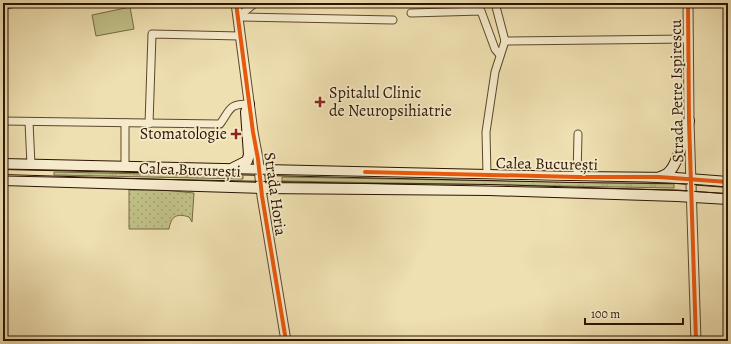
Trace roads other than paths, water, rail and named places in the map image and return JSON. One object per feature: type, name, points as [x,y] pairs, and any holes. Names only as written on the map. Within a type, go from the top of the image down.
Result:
[{"type":"main road","points":[[232,169],[246,161],[249,155],[246,112],[249,104]]},
{"type":"main road","points":[[659,177],[668,173],[672,168],[689,121]]},
{"type":"main road","name":"Calea București","points":[[3,164],[577,177],[659,177],[690,178],[728,182]]},
{"type":"main road","name":"Calea București","points":[[6,181],[31,165]]},
{"type":"main road","name":"Calea București","points":[[6,181],[261,188],[489,190],[691,196],[728,199]]},
{"type":"street","points":[[3,5],[11,3]]},
{"type":"street","name":"Strada Horia","points":[[236,3],[261,188],[286,341]]},
{"type":"street","points":[[238,17],[255,3]]},
{"type":"street","points":[[487,175],[486,132],[495,72],[505,41],[495,3]]},
{"type":"street","name":"Strada Petre Ispirescu","points":[[688,3],[690,178],[696,341]]},
{"type":"street","points":[[411,13],[481,11],[495,49],[500,55]]},
{"type":"street","points":[[238,17],[393,20]]},
{"type":"street","points":[[149,124],[152,34],[240,36]]},
{"type":"street","points":[[505,41],[689,40]]},
{"type":"street","points":[[3,121],[220,124],[231,106],[238,104],[249,104]]},
{"type":"street","points":[[29,122],[31,165]]},
{"type":"street","points":[[125,123],[125,167]]},
{"type":"street","points":[[577,177],[578,134]]},
{"type":"tram line","points":[[3,169],[645,182],[728,187]]},
{"type":"tram line","points":[[3,176],[677,190],[728,194]]},
{"type":"place","name":"Spitalul Clinic de Neuropsihiatrie","points":[[320,102]]},
{"type":"place","name":"Stomatologie","points":[[236,134]]}]
